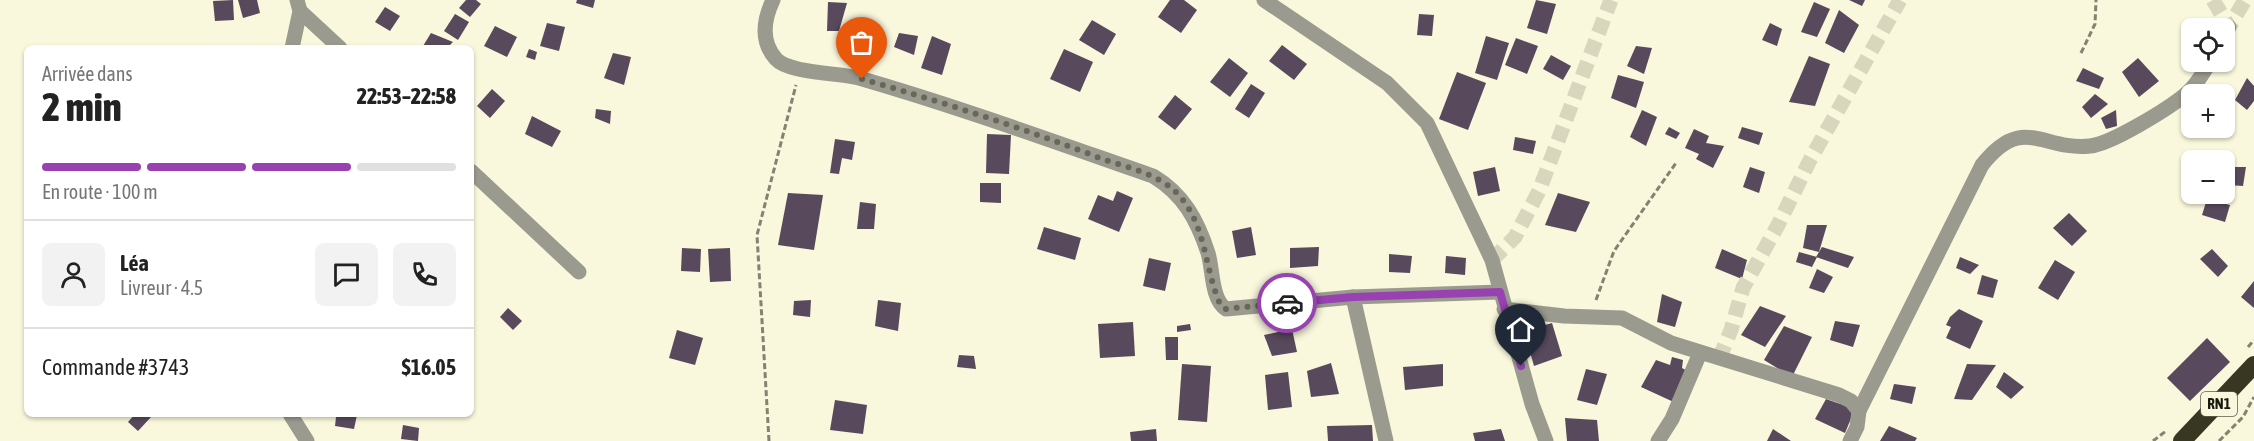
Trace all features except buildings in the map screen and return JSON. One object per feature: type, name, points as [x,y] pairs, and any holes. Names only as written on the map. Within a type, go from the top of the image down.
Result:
[{"type":"highway","name":"RN1","points":[[2182,441],[2254,365]]},
{"type":"street","points":[[773,0],[766,16],[764,30],[768,48],[777,61],[800,69],[842,73],[942,102],[1153,176],[1175,191],[1191,211],[1207,251],[1218,298],[1226,309],[1353,297],[1500,292]]},
{"type":"street","points":[[1264,0],[1387,83],[1427,123],[1492,260],[1532,404],[1546,441]]},
{"type":"street","points":[[292,45],[298,5]]},
{"type":"street","points":[[298,5],[337,45]]},
{"type":"street","points":[[1850,441],[1857,427],[1858,411],[1982,165],[1995,148],[2017,137],[2086,147],[2109,141],[2187,93],[2203,72]]},
{"type":"street","points":[[474,174],[579,272]]},
{"type":"street","points":[[1353,297],[1386,441]]},
{"type":"street","points":[[1504,309],[1564,316],[1590,315],[1623,318],[1654,337],[1839,395],[1851,401],[1858,411]]},
{"type":"street","points":[[1658,441],[1672,419],[1700,353]]},
{"type":"street","points":[[292,417],[308,441]]},
{"type":"path","points":[[2081,53],[2095,24],[2096,0]]},
{"type":"path","points":[[769,441],[757,235],[800,69]]},
{"type":"path","points":[[1590,315],[1614,251],[1676,163]]},
{"type":"path","points":[[2219,441],[2243,417],[2254,397]]},
{"type":"tunnel","points":[[1492,260],[1515,237],[1539,191],[1611,0]]},
{"type":"tunnel","points":[[1719,359],[1731,330],[1743,288],[1810,160],[1900,0]]},
{"type":"tunnel","points":[[2213,0],[2229,27],[2245,0]]},
{"type":"way so far","points":[[862,79],[1009,124],[1153,176],[1175,191],[1191,211],[1207,251],[1221,306],[1226,309],[1287,303]]},
{"type":"route","points":[[1287,303],[1353,297],[1500,292],[1521,366]]}]
